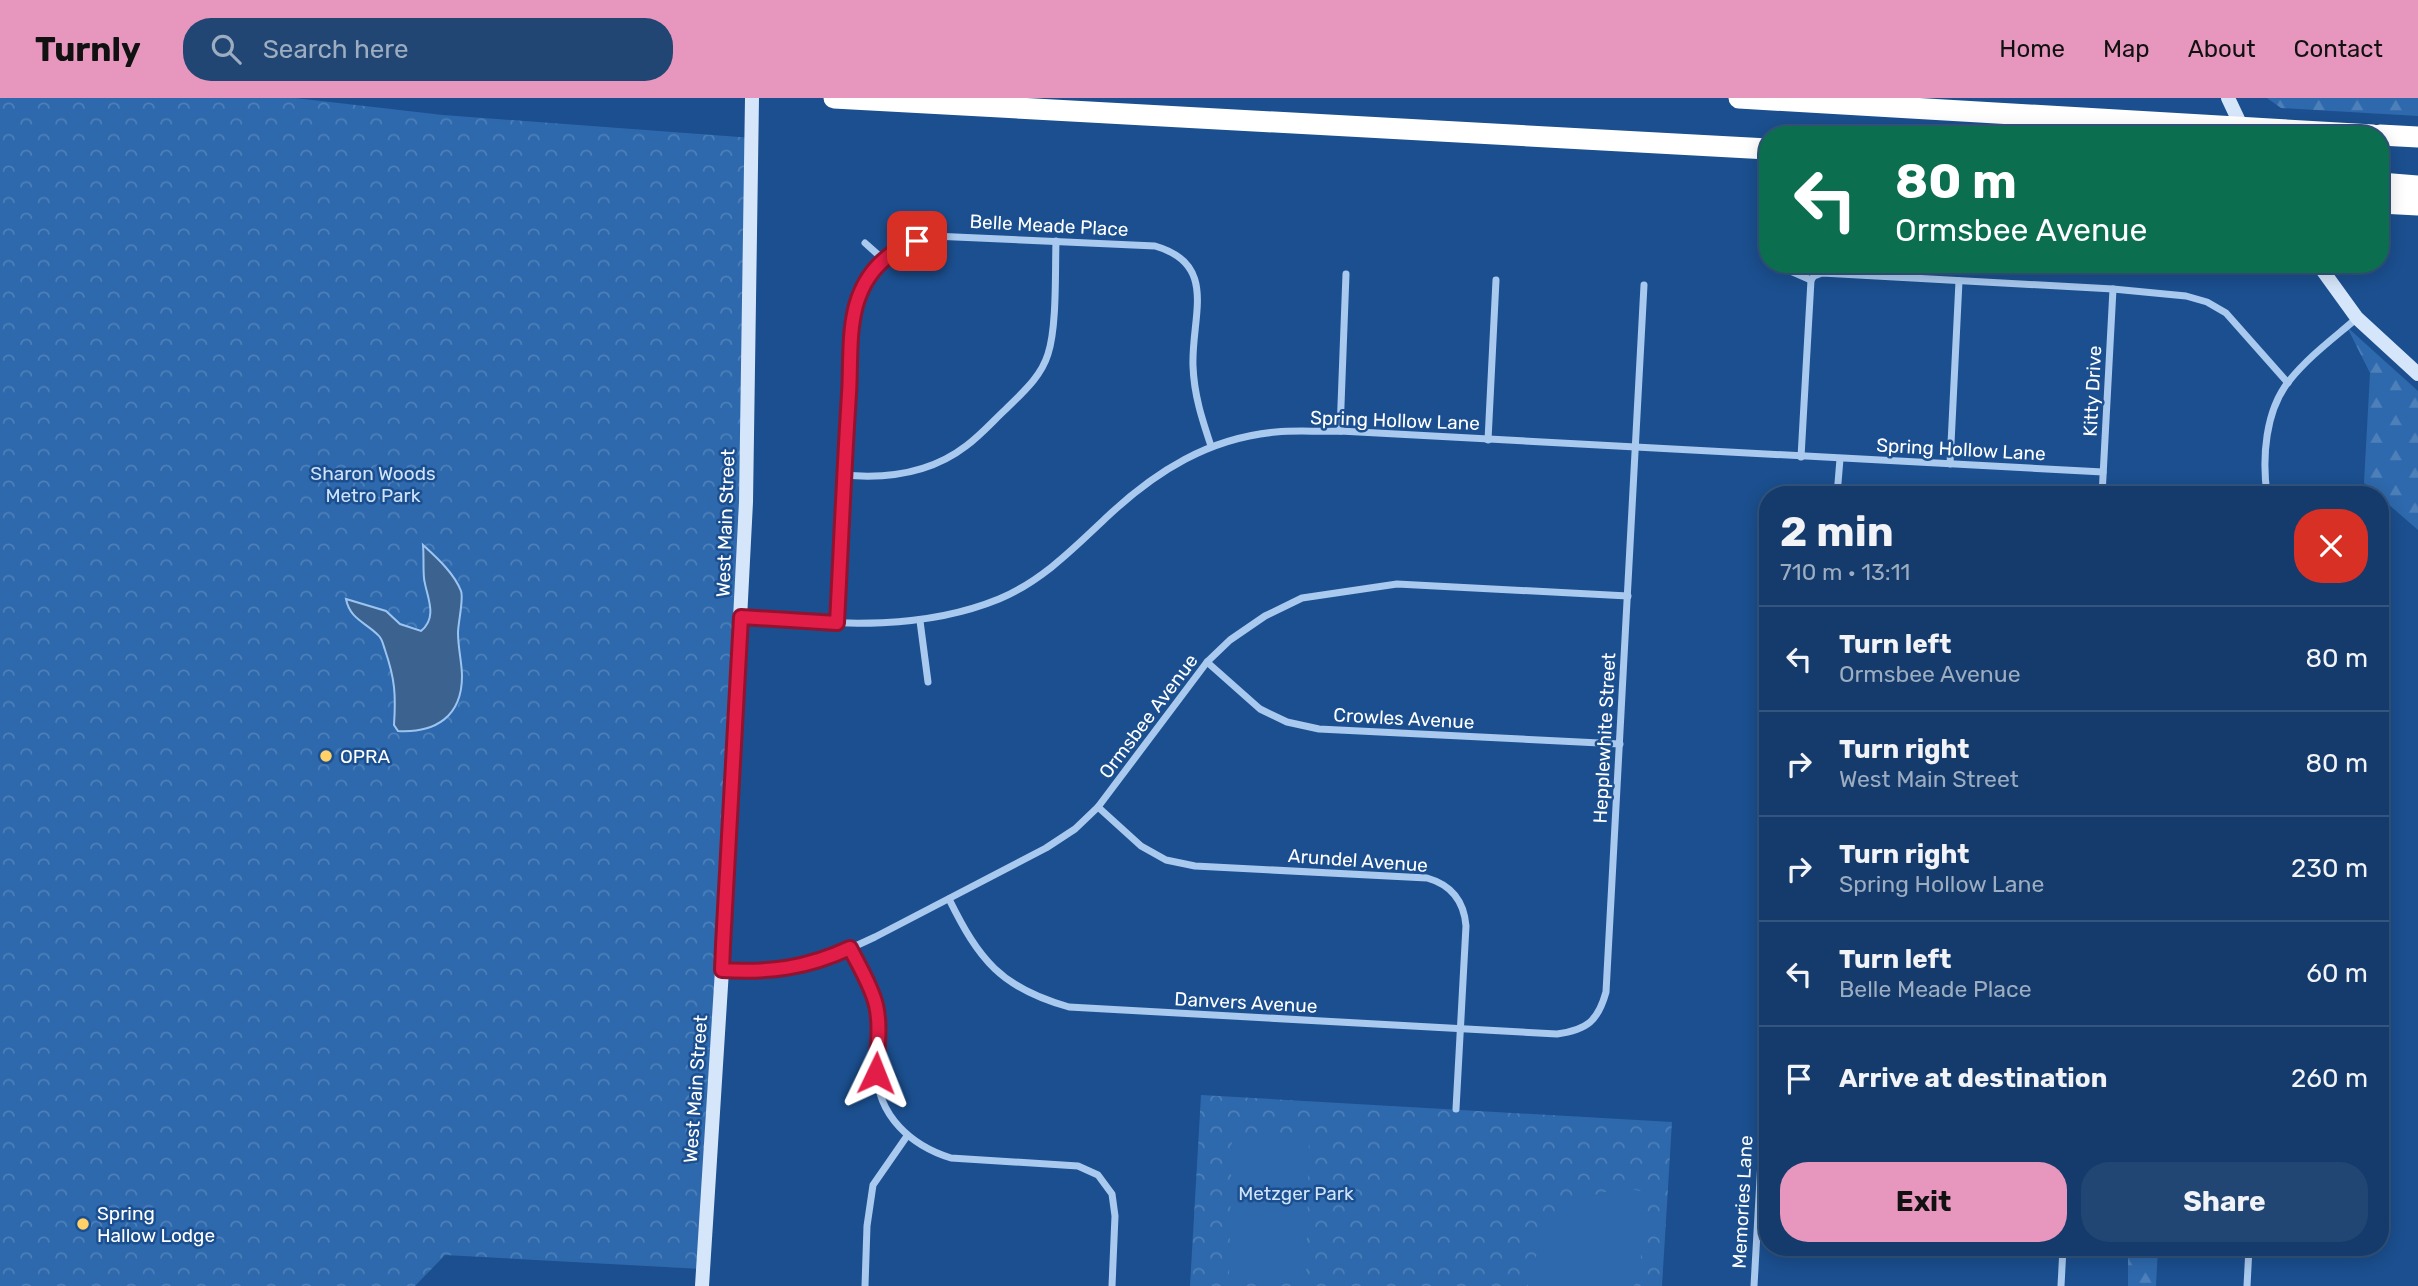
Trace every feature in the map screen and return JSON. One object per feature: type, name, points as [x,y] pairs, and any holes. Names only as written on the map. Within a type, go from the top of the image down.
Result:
[{"type":"highway","points":[[834,98],[1759,149]]},
{"type":"highway","points":[[1739,98],[2229,126]]},
{"type":"highway","points":[[2389,136],[2418,138]]},
{"type":"highway","points":[[2389,184],[2418,186]]},
{"type":"highway","points":[[2389,203],[2418,205]]},
{"type":"main road","name":"West Main Street","points":[[702,1286],[722,970],[746,502],[752,98]]},
{"type":"main road","points":[[2228,98],[2242,126]]},
{"type":"main road","points":[[2324,273],[2357,318],[2418,374]]},
{"type":"street","name":"Belle Meade Place","points":[[837,623],[853,326],[858,299],[867,279],[883,259],[900,247],[933,236],[1155,246],[1174,251],[1189,265],[1196,283],[1193,365],[1198,407],[1211,446]]},
{"type":"street","points":[[844,475],[894,475],[917,470],[945,459],[967,445],[1030,386],[1048,354],[1056,241]]},
{"type":"street","points":[[866,243],[883,259]]},
{"type":"street","points":[[1793,273],[1811,280]]},
{"type":"street","points":[[1801,457],[1811,280],[1822,273],[2164,292],[2207,302],[2226,313],[2288,383]]},
{"type":"street","points":[[1340,431],[1346,274]]},
{"type":"street","points":[[1488,439],[1496,280]]},
{"type":"street","points":[[1950,464],[1959,281]]},
{"type":"street","name":"Hepplewhite Street","points":[[1589,1025],[1601,1010],[1606,992],[1644,285]]},
{"type":"street","name":"Kitty Drive","points":[[2102,486],[2113,289]]},
{"type":"street","points":[[2267,486],[2266,444],[2275,409],[2288,383],[2314,355],[2357,318]]},
{"type":"street","name":"Spring Hollow Lane","points":[[741,617],[877,624],[920,621],[999,599],[1056,565],[1114,510],[1160,472],[1211,446],[1274,432],[1340,431],[2103,472]]},
{"type":"street","points":[[1838,486],[1840,459]]},
{"type":"street","name":"Ormsbee Avenue","points":[[722,970],[774,971],[823,961],[1046,848],[1075,829],[1098,807],[1207,662],[1230,640],[1256,622],[1302,598],[1397,584],[1628,596]]},
{"type":"street","points":[[920,621],[928,682]]},
{"type":"street","name":"Crowles Avenue","points":[[1207,662],[1260,709],[1287,722],[1319,729],[1620,744]]},
{"type":"street","name":"Arundel Avenue","points":[[1098,807],[1141,846],[1166,860],[1195,866],[1427,878],[1448,887],[1456,895],[1465,915],[1456,1109]]},
{"type":"street","name":"Danvers Avenue","points":[[949,899],[968,938],[997,972],[1028,993],[1069,1007],[1557,1034],[1574,1032],[1589,1025]]},
{"type":"street","points":[[850,948],[870,988],[876,1007],[876,1073],[884,1103],[896,1124],[907,1136],[934,1153],[951,1158],[1078,1166],[1098,1175],[1112,1194],[1115,1216],[1112,1286]]},
{"type":"street","points":[[865,1286],[867,1226],[873,1185],[907,1136]]},
{"type":"street","name":"Memories Lane","points":[[1754,1286],[1759,1218]]},
{"type":"street","points":[[2061,1286],[2063,1256]]},
{"type":"street","points":[[2247,1286],[2249,1256]]},
{"type":"green space","name":"Sharon Woods Metro Park","points":[[0,98],[295,98],[443,115],[753,138],[748,390],[702,1269],[445,1255],[415,1286],[0,1286]]},
{"type":"green space","points":[[2267,98],[2418,98],[2418,116],[2281,108]]},
{"type":"green space","points":[[2347,327],[2418,391],[2418,530],[2389,505],[2389,486],[2367,486],[2364,483],[2370,373]]},
{"type":"green space","name":"Metzger Park","points":[[1201,1095],[1672,1122],[1662,1286],[1190,1286]]},
{"type":"green space","points":[[1232,1136],[1309,1137],[1306,1279],[1229,1278]]},
{"type":"green space","points":[[1629,1189],[1646,1192],[1639,1281],[1633,1286],[1528,1286],[1544,1239],[1561,1215],[1583,1199]]},
{"type":"green space","points":[[2128,1256],[2158,1256],[2156,1286],[2128,1286]]},
{"type":"shaded area","points":[[423,545],[450,572],[461,591],[458,633],[461,690],[452,712],[444,720],[424,729],[398,731],[394,725],[393,679],[382,641],[354,616],[346,599],[386,611],[400,624],[421,631],[430,612],[424,578]]},
{"type":"place","name":"OPRA","points":[[326,756]]},
{"type":"place","name":"Spring Hallow Lodge","points":[[83,1224]]},
{"type":"route","points":[[876,1073],[876,1007],[870,988],[850,948],[823,961],[774,971],[747,972],[722,970],[723,945],[741,617],[837,623],[853,326],[858,299],[867,279],[880,262],[900,247],[917,241]]}]
